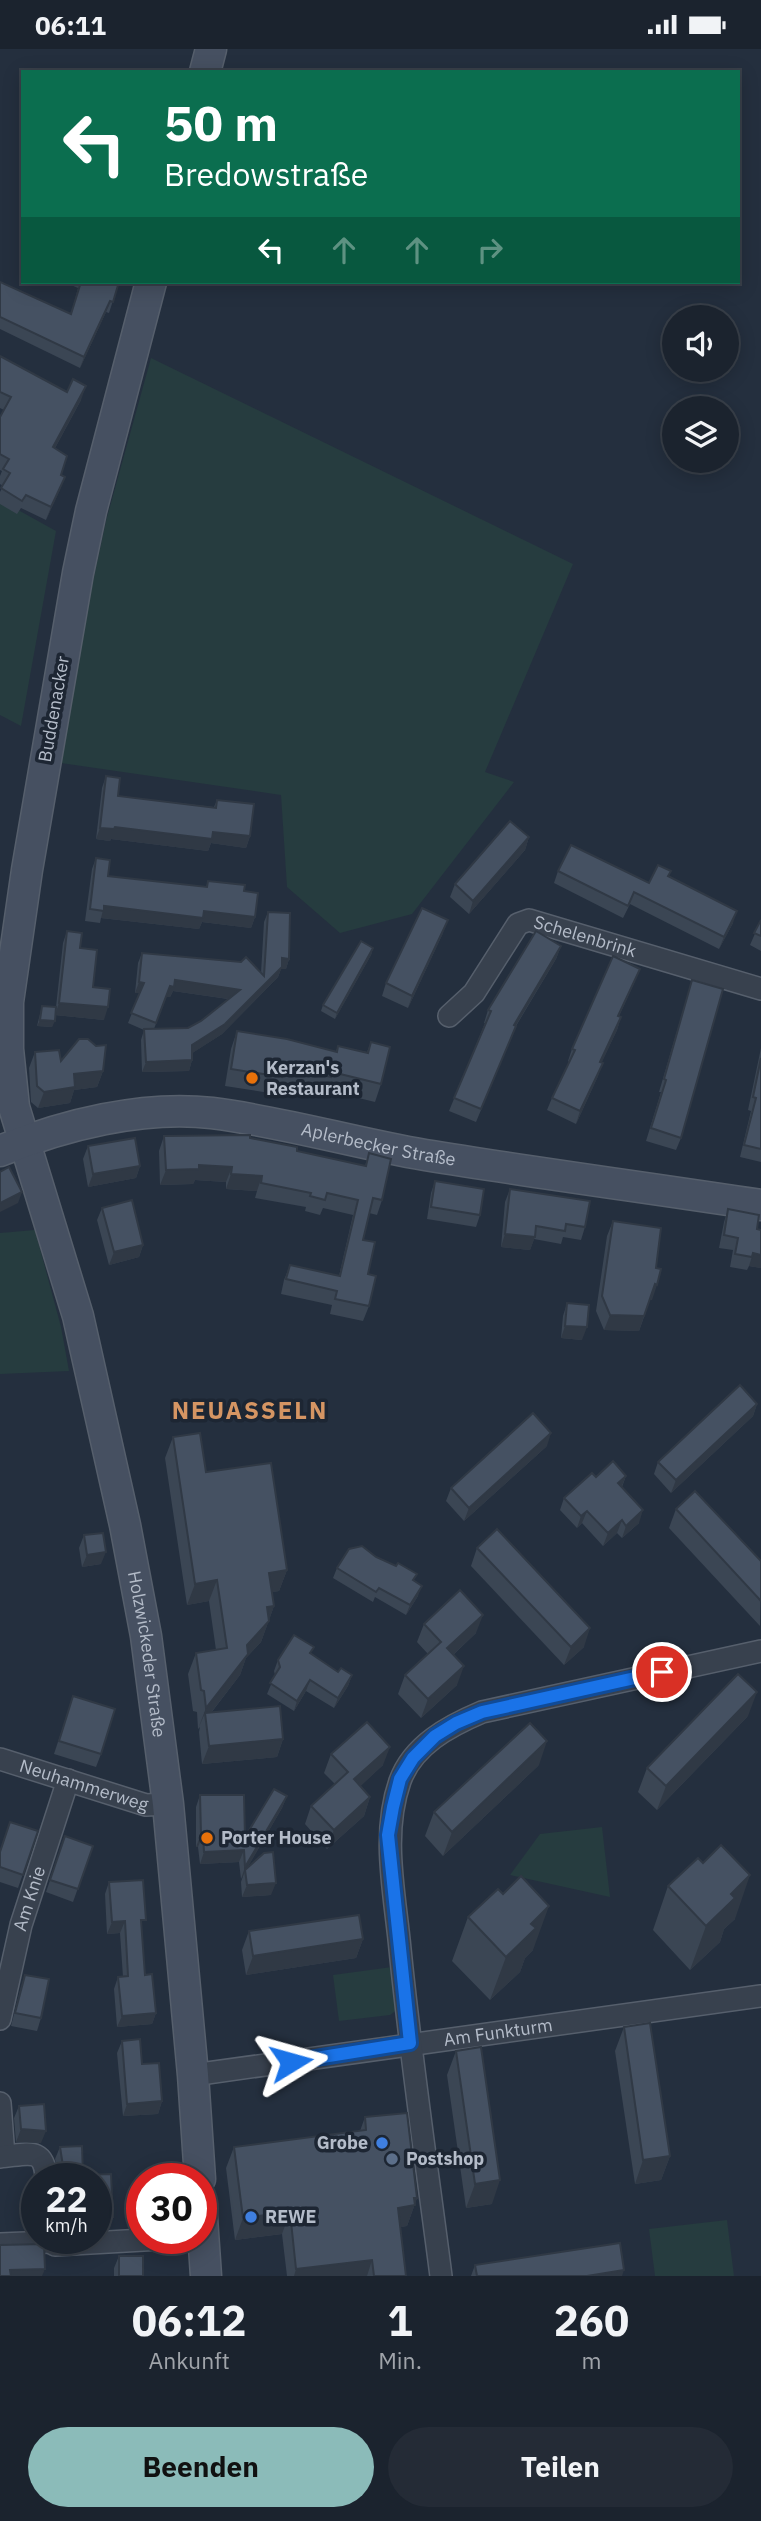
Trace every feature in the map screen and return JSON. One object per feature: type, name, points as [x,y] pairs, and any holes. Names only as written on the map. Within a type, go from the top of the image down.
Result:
[{"type":"main road","points":[[206,70],[211,49]]},
{"type":"main road","name":"Buddenacker","points":[[12,1146],[8,1002],[27,870],[91,511],[150,284]]},
{"type":"main road","name":"Aplerbecker Straße","points":[[12,1146],[61,1129],[131,1116],[173,1112],[211,1113],[422,1154],[761,1205]]},
{"type":"main road","name":"Holzwickeder Straße","points":[[12,1146],[78,1316],[125,1525],[146,1636],[168,1804],[199,2163]]},
{"type":"main road","points":[[199,2254],[206,2276]]},
{"type":"street","name":"Schelenbrink","points":[[449,1016],[474,993],[518,924],[529,921],[761,989]]},
{"type":"street","points":[[441,2276],[410,2043],[388,1835],[400,1779],[413,1758],[435,1736],[482,1712],[761,1651]]},
{"type":"street","name":"Neuhammerweg","points":[[0,1759],[146,1805],[168,1804]]},
{"type":"street","name":"Am Knie","points":[[0,2019],[21,1926],[68,1780]]},
{"type":"street","name":"Am Funkturm","points":[[193,2075],[761,1996]]},
{"type":"street","points":[[0,2103],[2,2157],[33,2154],[44,2163]]},
{"type":"street","points":[[0,2244],[21,2242]]},
{"type":"green space","points":[[151,358],[573,564],[485,772],[514,782],[412,914],[340,933],[287,887],[281,795],[54,762],[106,521]]},
{"type":"green space","points":[[0,500],[56,531],[21,726],[0,715]]},
{"type":"green space","points":[[35,1230],[61,1327],[69,1371],[0,1374],[0,1233]]},
{"type":"green space","points":[[602,1827],[610,1897],[510,1875],[540,1834]]},
{"type":"green space","points":[[392,1967],[398,2009],[390,2015],[339,2021],[333,1975]]},
{"type":"green space","points":[[727,2220],[734,2276],[655,2276],[649,2229]]},
{"type":"building","points":[[0,282],[71,314],[80,284],[118,284],[113,302],[110,301],[84,357],[0,317]]},
{"type":"building","points":[[0,356],[67,392],[73,379],[86,386],[53,447],[67,456],[61,475],[65,477],[51,507],[26,495],[22,501],[1,488],[10,473],[3,469],[9,459],[0,454],[0,417],[11,397],[0,392]]},
{"type":"building","points":[[106,776],[120,778],[118,796],[216,808],[217,800],[254,804],[250,836],[213,832],[212,839],[115,827],[100,828]]},
{"type":"building","points":[[510,821],[529,837],[473,901],[455,884]]},
{"type":"building","points":[[571,845],[649,883],[658,865],[671,871],[668,876],[737,911],[724,937],[634,892],[628,906],[558,871]]},
{"type":"building","points":[[96,858],[110,860],[108,876],[207,887],[208,881],[245,885],[244,891],[258,893],[255,917],[204,911],[203,918],[104,906],[104,911],[90,909]]},
{"type":"building","points":[[422,908],[448,920],[412,996],[386,983]]},
{"type":"building","points":[[268,912],[290,913],[289,959],[282,958],[282,967],[225,1024],[192,1045],[192,1060],[146,1062],[144,1029],[188,1028],[240,990],[175,980],[174,987],[170,986],[156,1023],[131,1013],[144,983],[139,982],[142,953],[241,962],[246,957],[264,976]]},
{"type":"building","points":[[761,920],[761,936],[754,933]]},
{"type":"building","points":[[67,931],[82,933],[80,948],[97,950],[93,987],[110,989],[108,1007],[59,1003]]},
{"type":"building","points":[[536,931],[561,946],[514,1025],[516,1026],[481,1109],[454,1098],[491,1011],[488,1010]]},
{"type":"building","points":[[361,941],[373,948],[337,1013],[323,1005]]},
{"type":"building","points":[[613,956],[640,969],[618,1016],[621,1017],[600,1062],[603,1063],[580,1111],[552,1098],[575,1050],[572,1049]]},
{"type":"building","points":[[692,980],[723,989],[681,1138],[651,1128]]},
{"type":"building","points":[[42,1006],[56,1007],[55,1021],[40,1020]]},
{"type":"building","points":[[237,1031],[287,1039],[337,1052],[338,1046],[368,1053],[371,1042],[390,1047],[381,1084],[332,1072],[331,1077],[284,1065],[282,1077],[231,1069]]},
{"type":"building","points":[[79,1039],[88,1039],[96,1046],[106,1045],[103,1071],[74,1074],[75,1087],[44,1092],[37,1086],[35,1052],[59,1050],[61,1061]]},
{"type":"building","points":[[761,1058],[761,1149],[744,1145],[756,1098],[753,1097]]},
{"type":"building","points":[[250,1135],[250,1138],[297,1147],[297,1151],[366,1166],[369,1153],[391,1159],[382,1200],[373,1198],[363,1240],[375,1242],[368,1274],[376,1276],[369,1306],[335,1299],[337,1291],[286,1279],[290,1265],[340,1276],[358,1200],[327,1193],[325,1200],[310,1196],[311,1193],[261,1183],[262,1176],[231,1174],[232,1167],[199,1165],[199,1169],[166,1170],[164,1136]]},
{"type":"building","points":[[135,1138],[140,1166],[93,1174],[88,1146]]},
{"type":"building","points":[[9,1167],[22,1192],[0,1203],[0,1172]]},
{"type":"building","points":[[435,1181],[484,1189],[480,1215],[431,1207]]},
{"type":"building","points":[[510,1189],[590,1201],[585,1227],[566,1224],[565,1231],[536,1226],[535,1237],[505,1234]]},
{"type":"building","points":[[132,1200],[143,1245],[114,1252],[102,1208]]},
{"type":"building","points":[[728,1209],[759,1215],[757,1229],[761,1230],[761,1255],[753,1253],[752,1257],[735,1254],[738,1238],[724,1235]]},
{"type":"building","points":[[613,1221],[661,1228],[656,1268],[661,1269],[644,1316],[610,1315],[602,1296]]},
{"type":"building","points":[[567,1303],[589,1305],[587,1327],[565,1326]]},
{"type":"building","points":[[740,1385],[757,1404],[676,1480],[658,1462]]},
{"type":"building","points":[[533,1413],[551,1433],[469,1508],[451,1488]]},
{"type":"building","points":[[200,1433],[206,1472],[271,1463],[287,1570],[269,1573],[274,1606],[267,1607],[269,1621],[247,1645],[248,1654],[206,1708],[196,1653],[227,1648],[217,1580],[195,1584],[173,1437]]},
{"type":"building","points":[[613,1461],[626,1476],[618,1483],[643,1510],[626,1526],[622,1520],[608,1533],[587,1511],[581,1516],[564,1498],[592,1473],[596,1477]]},
{"type":"building","points":[[695,1491],[761,1561],[761,1601],[676,1509]]},
{"type":"building","points":[[497,1529],[590,1628],[571,1647],[477,1548]]},
{"type":"building","points":[[103,1533],[106,1552],[87,1555],[84,1535]]},
{"type":"building","points":[[362,1546],[376,1557],[396,1566],[398,1563],[417,1574],[413,1580],[422,1586],[410,1605],[379,1588],[376,1592],[337,1568],[349,1549]]},
{"type":"building","points":[[460,1590],[483,1615],[447,1648],[464,1666],[428,1699],[405,1675],[441,1642],[424,1624]]},
{"type":"building","points":[[294,1635],[314,1647],[310,1653],[338,1672],[341,1668],[352,1675],[338,1698],[310,1680],[297,1701],[270,1683],[280,1667],[278,1660]]},
{"type":"building","points":[[738,1674],[757,1692],[666,1786],[647,1768]]},
{"type":"building","points":[[73,1696],[115,1709],[101,1754],[59,1741]]},
{"type":"building","points":[[280,1706],[283,1739],[209,1746],[205,1713]]},
{"type":"building","points":[[367,1722],[390,1747],[354,1779],[370,1797],[334,1830],[311,1806],[348,1772],[331,1754]]},
{"type":"building","points":[[530,1723],[547,1741],[452,1832],[434,1812]]},
{"type":"building","points":[[274,1789],[287,1796],[245,1867],[244,1850],[204,1852],[200,1795],[244,1795],[245,1837]]},
{"type":"building","points":[[10,1822],[38,1831],[23,1875],[0,1867],[0,1852]]},
{"type":"building","points":[[65,1836],[93,1846],[78,1889],[50,1880]]},
{"type":"building","points":[[721,1845],[750,1875],[731,1894],[735,1898],[706,1926],[668,1886],[698,1858],[703,1863]]},
{"type":"building","points":[[273,1852],[276,1883],[247,1885],[245,1870],[264,1853]]},
{"type":"building","points":[[521,1876],[549,1906],[531,1924],[536,1928],[506,1957],[468,1917],[498,1889],[503,1894]]},
{"type":"building","points":[[143,1880],[146,1920],[141,1920],[145,1975],[152,1974],[156,2013],[122,2016],[118,1977],[128,1976],[125,1921],[112,1922],[109,1882]]},
{"type":"building","points":[[359,1915],[363,1939],[253,1956],[249,1931]]},
{"type":"building","points":[[25,1975],[49,1979],[41,2018],[15,2013]]},
{"type":"building","points":[[650,2023],[670,2156],[643,2160],[624,2027]]},
{"type":"building","points":[[140,2039],[142,2064],[159,2063],[162,2101],[127,2104],[122,2041]]},
{"type":"building","points":[[481,2047],[500,2180],[475,2184],[456,2051]]},
{"type":"building","points":[[44,2104],[46,2131],[21,2129],[19,2106]]},
{"type":"building","points":[[407,2113],[417,2198],[414,2198],[415,2205],[398,2208],[406,2276],[374,2276],[372,2260],[296,2269],[290,2212],[243,2218],[234,2147],[366,2130],[365,2117]]},
{"type":"building","points":[[82,2146],[83,2163],[63,2163],[60,2147]]},
{"type":"building","points":[[620,2243],[624,2270],[587,2276],[477,2276],[475,2265]]},
{"type":"building","points":[[0,2245],[21,2245],[21,2254],[44,2254],[45,2269],[10,2270],[11,2276],[0,2276]]},
{"type":"building","points":[[119,2256],[143,2256],[143,2276],[119,2276]]},
{"type":"place","name":"Kerzan's Restaurant","points":[[252,1078]]},
{"type":"place","name":"Porter House","points":[[207,1838]]},
{"type":"place","name":"Grobe","points":[[382,2143]]},
{"type":"place","name":"Postshop","points":[[392,2159]]},
{"type":"place","name":"REWE","points":[[251,2217]]},
{"type":"district","name":"NEUASSELN","points":[[250,1411]]},
{"type":"route","points":[[291,2062],[410,2043],[388,1835],[400,1779],[413,1758],[435,1736],[482,1712],[662,1672]]}]
